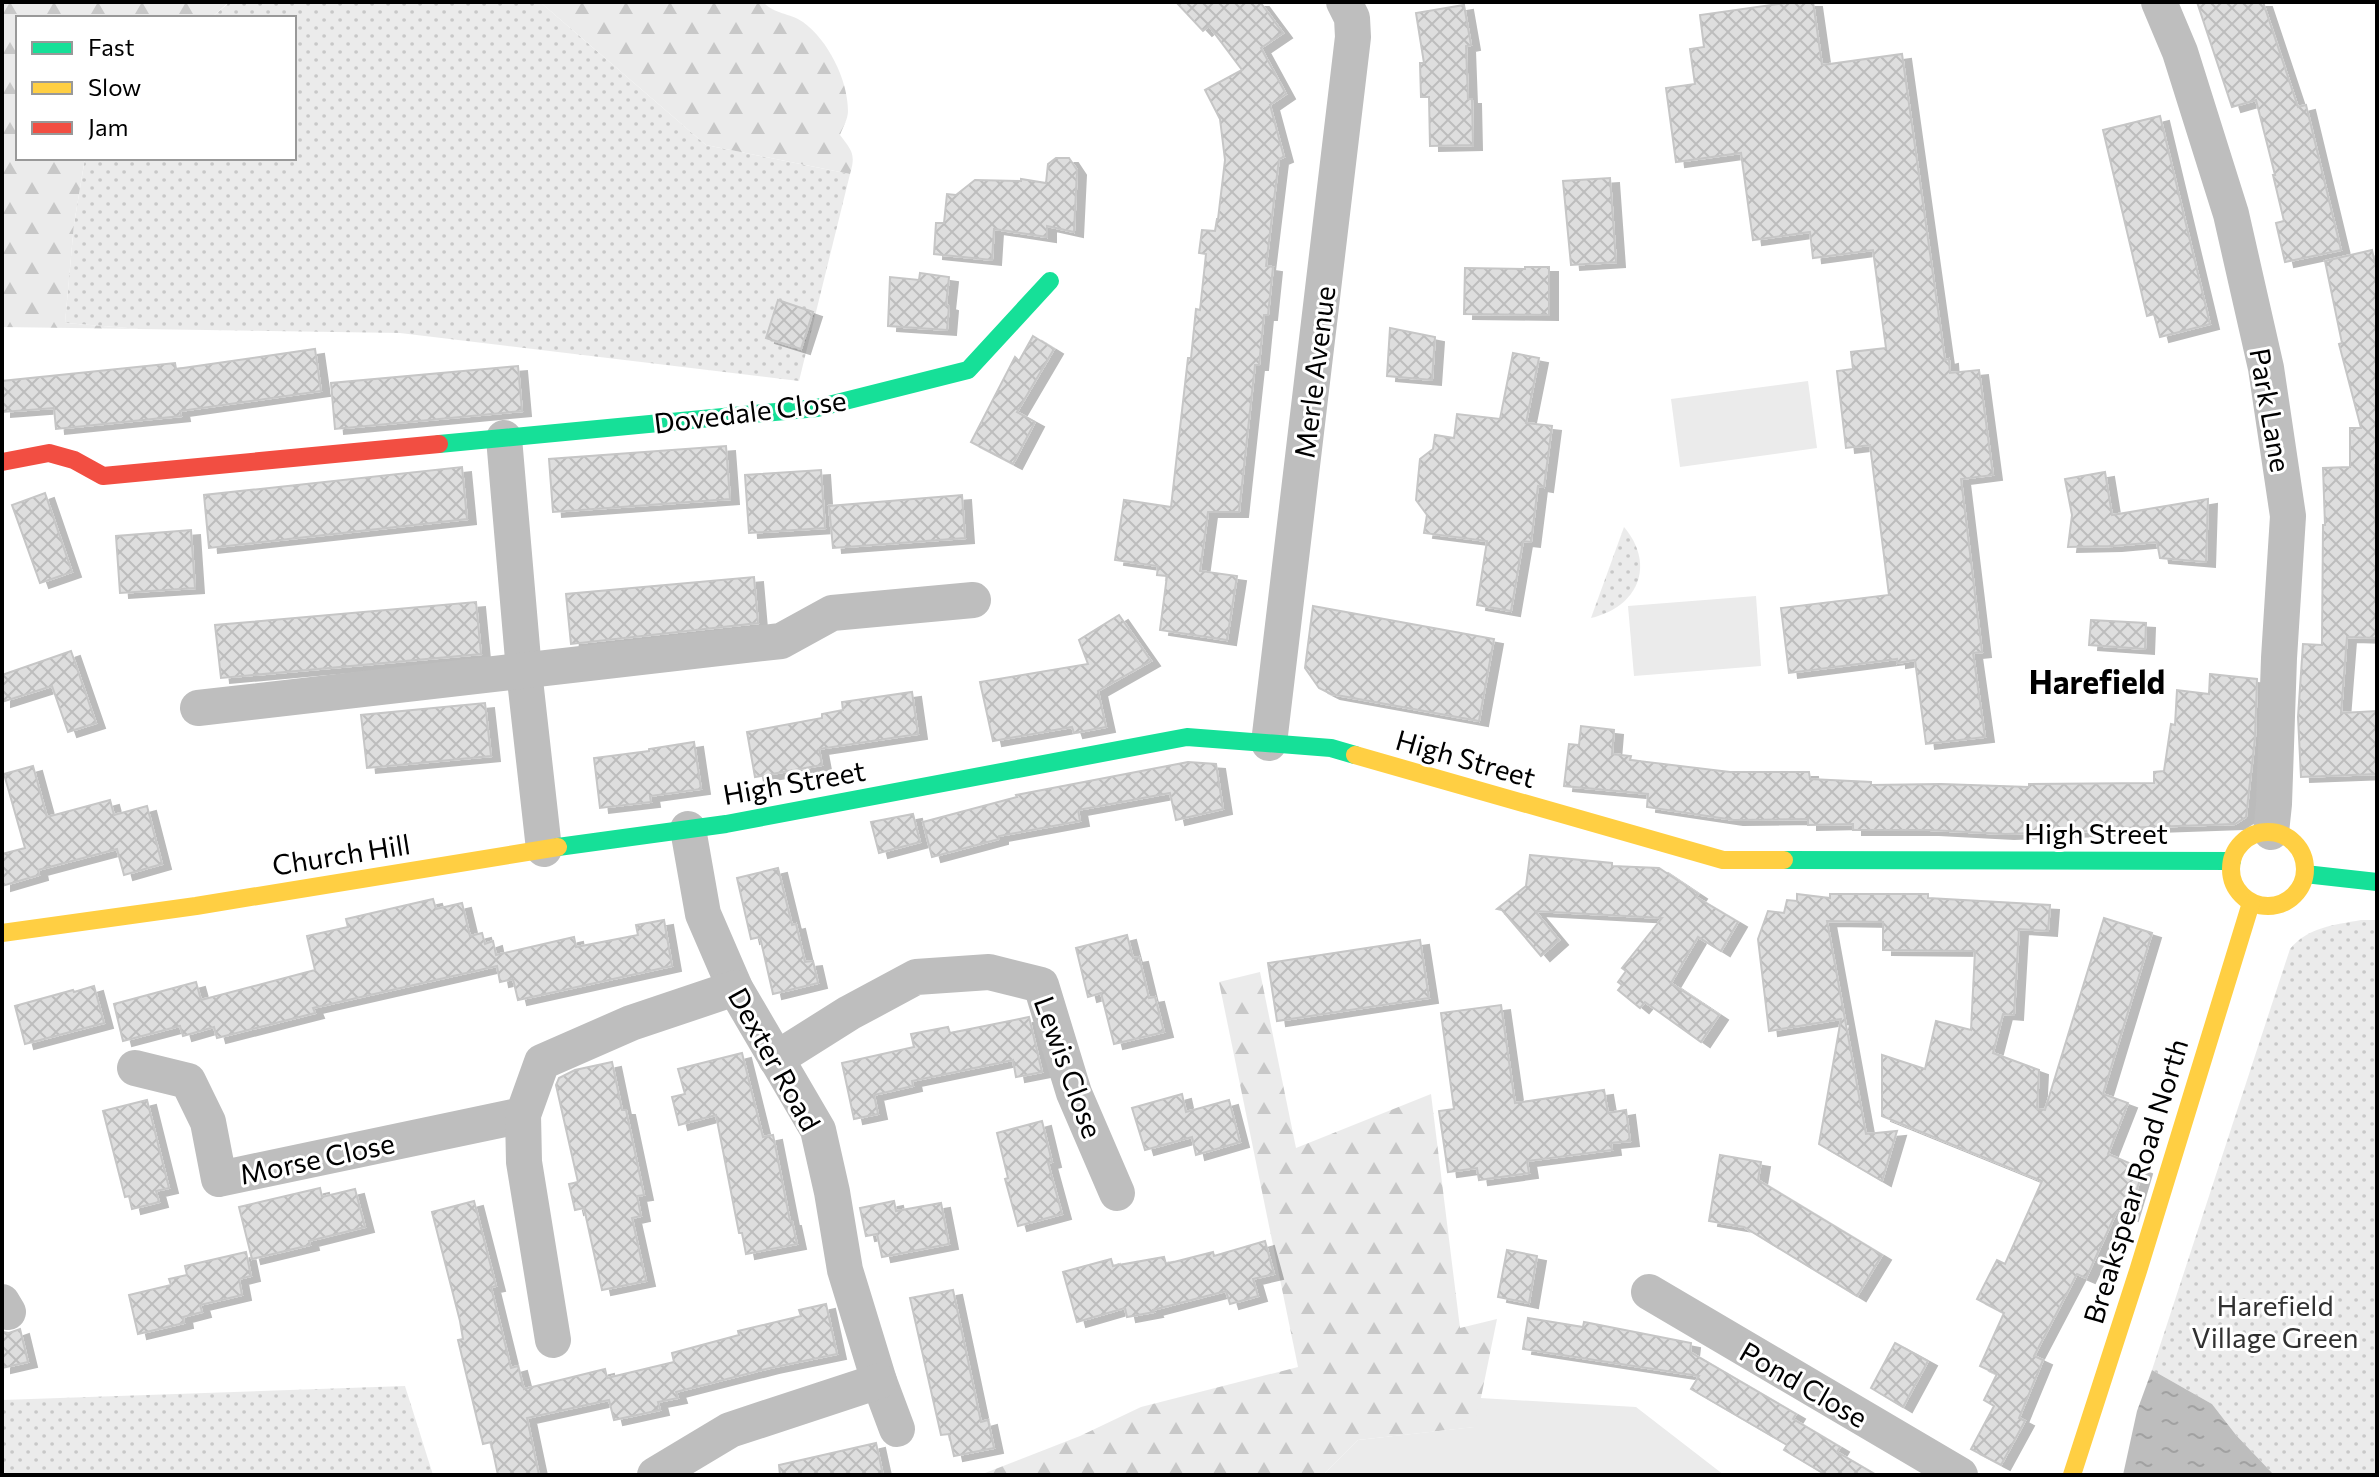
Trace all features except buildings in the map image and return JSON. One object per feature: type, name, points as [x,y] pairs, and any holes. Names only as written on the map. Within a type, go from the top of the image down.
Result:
[{"type":"street","name":"Merle Avenue","points":[[1269,743],[1353,37],[1352,18],[1344,2]]},
{"type":"street","name":"Park Lane","points":[[2159,2],[2180,52],[2231,214],[2266,368],[2288,516],[2271,832]]},
{"type":"street","name":"Dovedale Close","points":[[2,462],[49,453],[74,460],[103,476],[817,408],[968,370],[1050,281]]},
{"type":"street","points":[[504,438],[524,671],[544,849]]},
{"type":"street","points":[[198,708],[781,641],[832,613],[973,600]]},
{"type":"street","name":"High Street","points":[[688,829],[1187,737],[1331,748],[1723,860],[2232,861]]},
{"type":"street","name":"Church Hill","points":[[2,933],[688,829]]},
{"type":"street","name":"Dexter Road","points":[[688,829],[703,914],[735,988],[818,1130],[845,1270],[897,1429]]},
{"type":"street","points":[[2271,832],[2293,841],[2305,862],[2305,874],[2299,891],[2286,902],[2270,907],[2251,903],[2242,895],[2231,873],[2232,861],[2236,851],[2251,836],[2271,832]]},
{"type":"street","points":[[2305,874],[2377,882]]},
{"type":"street","name":"Breakspear Road North","points":[[2072,1475],[2251,903]]},
{"type":"street","name":"Lewis Close","points":[[776,1059],[849,1013],[916,977],[989,972],[1041,985],[1074,1093],[1117,1193]]},
{"type":"street","points":[[553,1340],[524,1162],[523,1115],[542,1062],[631,1023],[735,988]]},
{"type":"street","name":"Morse Close","points":[[135,1068],[188,1081],[208,1122],[219,1179],[523,1115]]},
{"type":"street","name":"Pond Close","points":[[1649,1292],[1960,1475]]},
{"type":"street","points":[[655,1475],[730,1430],[879,1381]]},
{"type":"green space","points":[[2,2],[229,2],[213,16],[16,16],[16,160],[85,160],[74,224],[65,323],[140,329],[2,327]]},
{"type":"green space","points":[[230,2],[540,2],[706,145],[850,174],[799,381],[400,333],[140,329],[65,323],[74,224],[85,160],[296,160],[296,16],[213,16]]},
{"type":"green space","points":[[540,2],[763,2],[798,19],[821,39],[840,74],[848,111],[840,135],[852,153],[850,174],[706,145]]},
{"type":"green space","points":[[1808,381],[1817,448],[1680,467],[1671,399]]},
{"type":"green space","points":[[1624,527],[1634,541],[1639,556],[1637,583],[1620,604],[1591,618]]},
{"type":"green space","points":[[1756,596],[1761,666],[1634,676],[1628,606]]},
{"type":"green space","name":"Harefield Village Green","points":[[2361,920],[2377,920],[2377,1475],[2274,1475],[2212,1404],[2152,1370],[2290,949],[2313,931]]},
{"type":"green space","points":[[1260,972],[1296,1148],[1431,1094],[1460,1328],[1497,1319],[1475,1427],[1358,1440],[1323,1475],[980,1475],[1080,1436],[1141,1407],[1298,1367],[1219,982]]},
{"type":"green space","points":[[405,1386],[433,1475],[2,1475],[2,1400]]},
{"type":"green space","points":[[1480,1398],[1636,1407],[1724,1475],[1323,1475],[1358,1440],[1474,1427]]},
{"type":"water","points":[[2152,1370],[2212,1404],[2274,1475],[2123,1475],[2137,1411]]},
{"type":"traffic: fast","points":[[439,444],[817,408],[968,370],[1050,281]]},
{"type":"traffic: fast","points":[[558,847],[726,824],[1187,737],[1331,748],[1355,755]]},
{"type":"traffic: fast","points":[[1784,860],[2232,861]]},
{"type":"traffic: fast","points":[[2305,874],[2377,882]]},
{"type":"traffic: slow","points":[[1355,755],[1723,860],[1784,860]]},
{"type":"traffic: slow","points":[[2268,832],[2289,838],[2299,848],[2305,869],[2299,890],[2289,900],[2268,906],[2247,900],[2237,890],[2231,869],[2237,848],[2247,838],[2268,832]]},
{"type":"traffic: slow","points":[[2,933],[196,906],[558,847]]},
{"type":"traffic: slow","points":[[2072,1475],[2251,903]]},
{"type":"traffic: jam","points":[[2,462],[49,453],[74,460],[103,476],[439,444]]},
{"type":"district","name":"Harefield","points":[[2097,681]]}]
